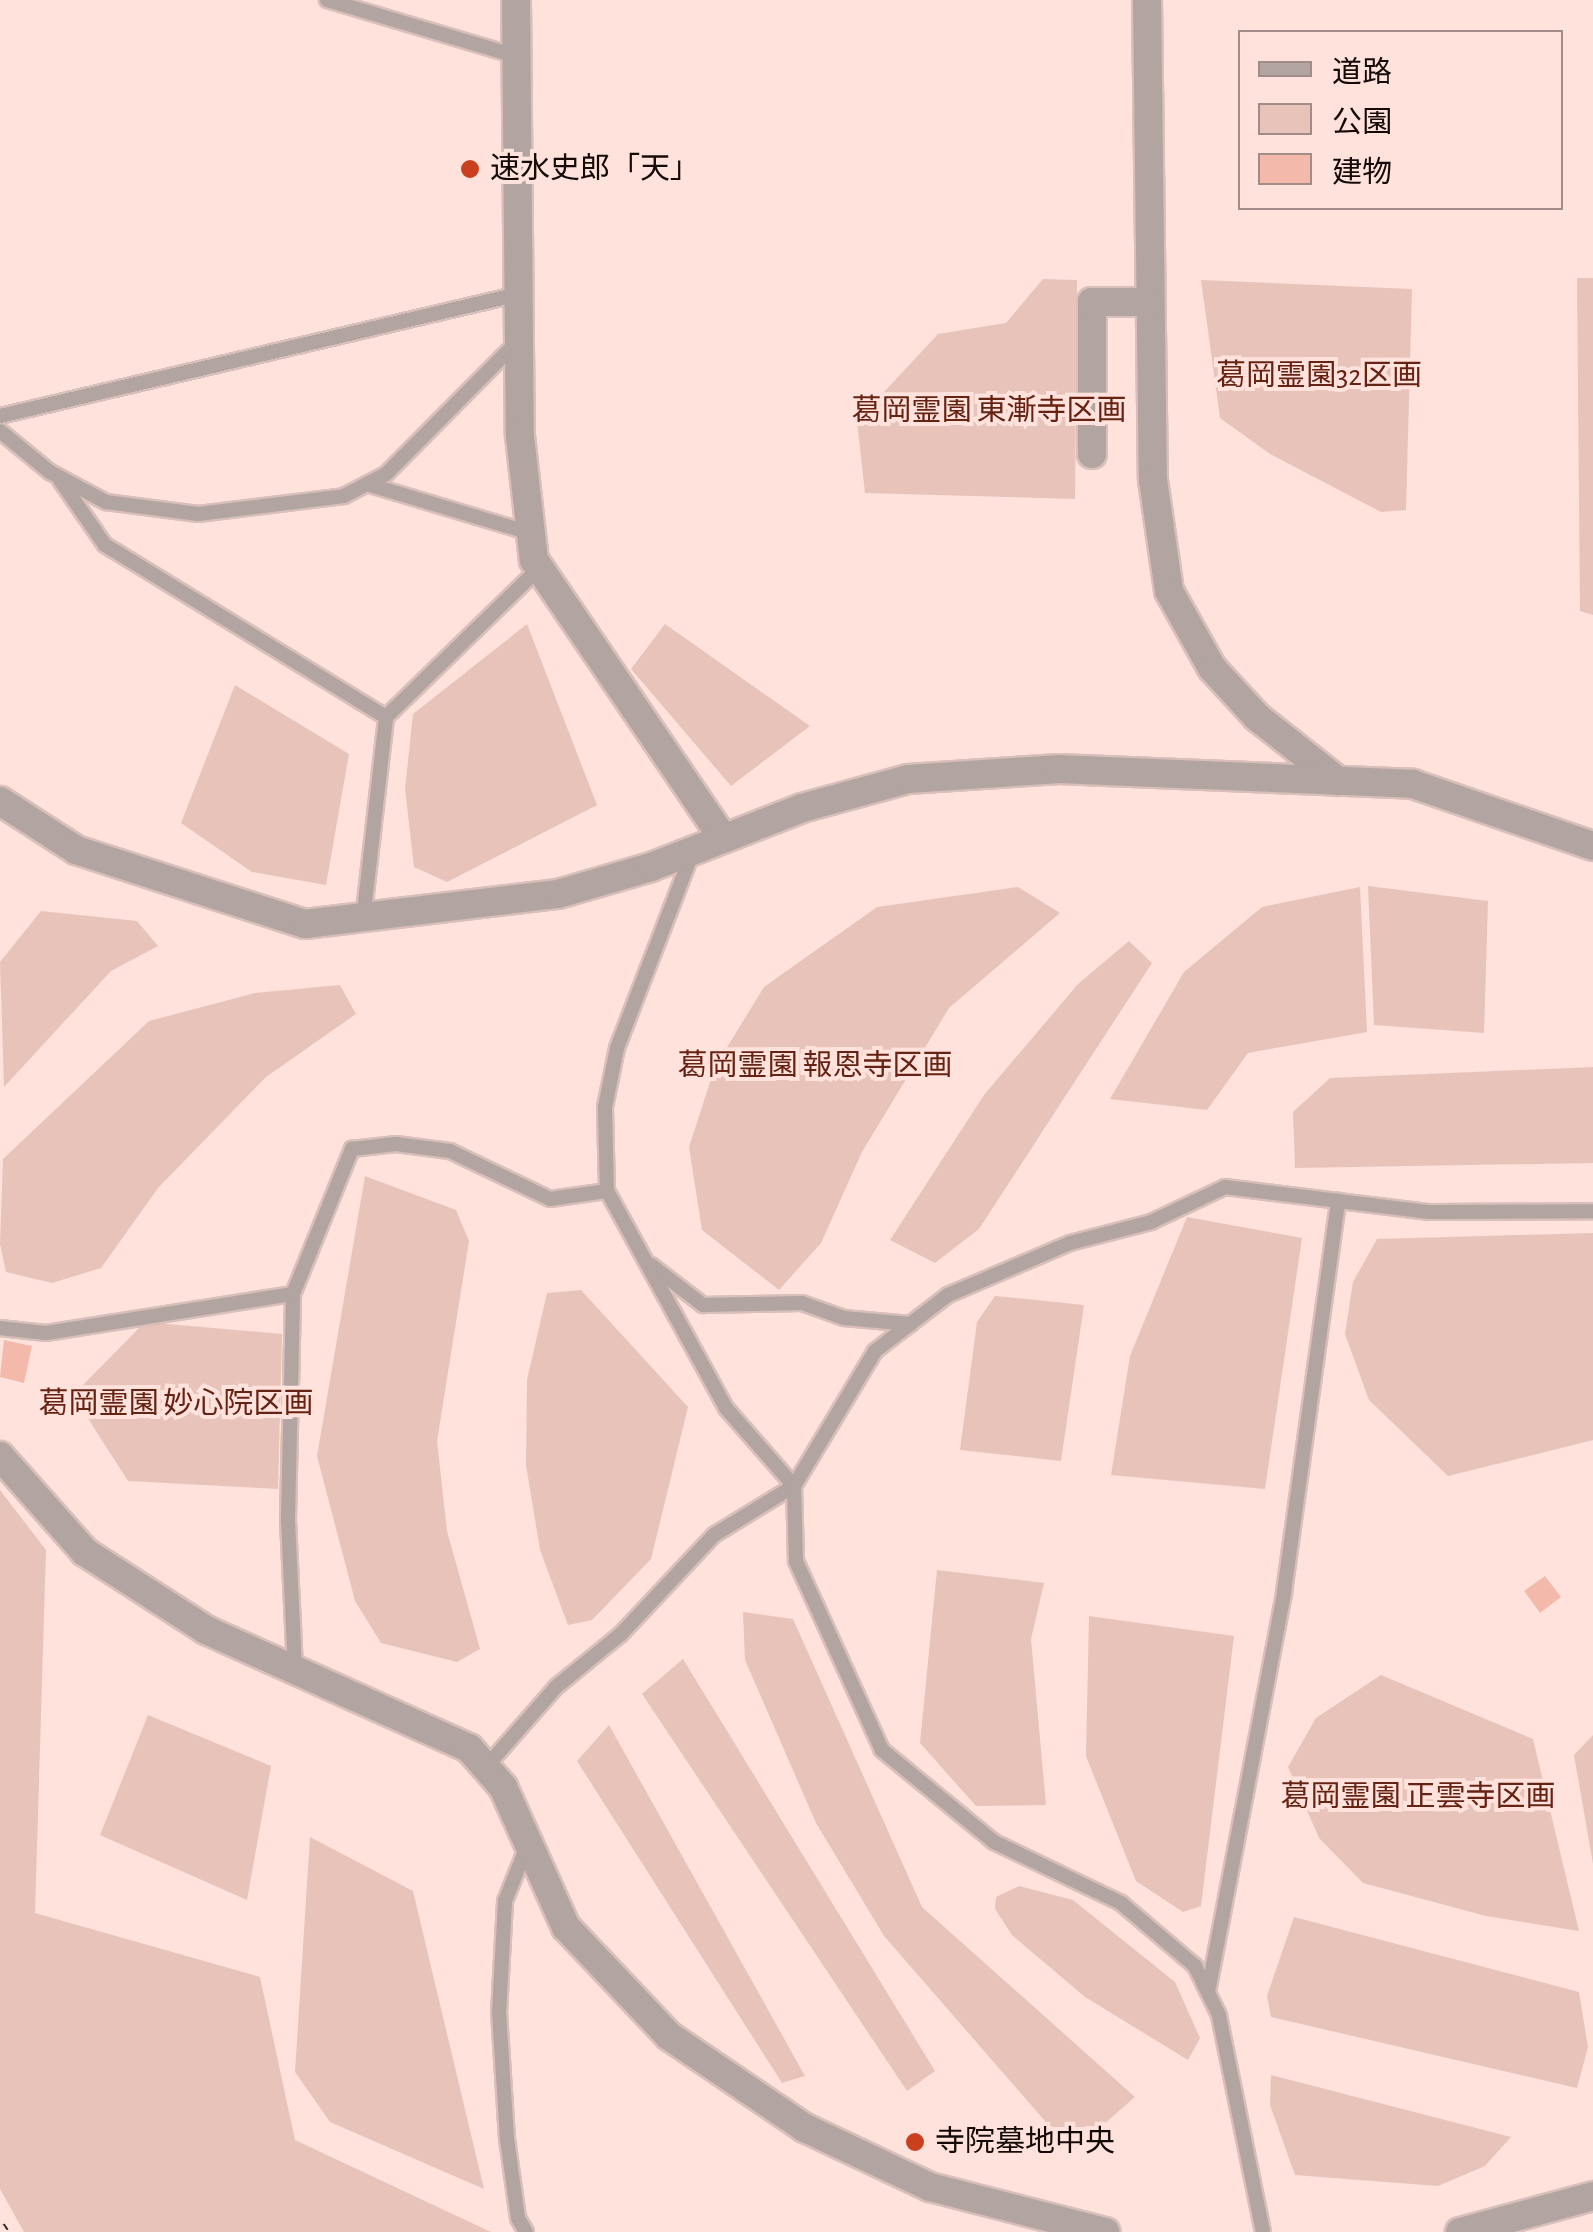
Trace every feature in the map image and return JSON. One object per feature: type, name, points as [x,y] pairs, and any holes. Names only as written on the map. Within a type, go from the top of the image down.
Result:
[{"type":"street","points":[[516,0],[519,339],[530,533],[539,568],[724,838]]},
{"type":"street","points":[[1147,0],[1153,480],[1169,592],[1212,668],[1257,717],[1338,781]]},
{"type":"street","points":[[1092,454],[1092,302],[1149,302]]},
{"type":"street","points":[[0,801],[76,850],[233,906],[305,924],[558,894],[908,779],[1060,769],[1413,784],[1593,846]]},
{"type":"street","points":[[0,1456],[84,1552],[206,1630],[469,1748],[503,1788],[566,1926],[669,2036],[805,2128],[930,2187],[1105,2232]]},
{"type":"street","points":[[1460,2232],[1593,2196]]},
{"type":"lane","points":[[327,0],[516,56]]},
{"type":"lane","points":[[0,416],[519,294]]},
{"type":"lane","points":[[0,431],[58,476],[106,502],[198,514],[344,496],[367,484],[458,406],[519,339]]},
{"type":"lane","points":[[58,476],[105,545],[386,717]]},
{"type":"lane","points":[[367,484],[530,533]]},
{"type":"lane","points":[[363,920],[386,717],[539,568]]},
{"type":"lane","points":[[693,850],[617,1048],[605,1107],[607,1191],[650,1265],[683,1340],[726,1408],[794,1486],[796,1562],[882,1750],[994,1842],[1121,1904],[1195,1966],[1219,2015],[1263,2232]]},
{"type":"lane","points":[[295,1669],[288,1518],[293,1294],[352,1150],[396,1144],[450,1151],[550,1199],[607,1191]]},
{"type":"lane","points":[[486,1767],[556,1687],[621,1634],[714,1535],[794,1486],[875,1351],[948,1294],[1070,1243],[1151,1222],[1225,1187],[1429,1212],[1593,1210]]},
{"type":"lane","points":[[1208,1993],[1284,1592],[1338,1201]]},
{"type":"lane","points":[[650,1265],[703,1304],[802,1304],[844,1318],[911,1324]]},
{"type":"lane","points":[[0,1328],[46,1332],[293,1294]]},
{"type":"lane","points":[[526,2232],[518,2218],[506,2139],[498,2013],[506,1901],[528,1843]]},
{"type":"green space","points":[[1577,278],[1593,278],[1593,615],[1580,611]]},
{"type":"green space","name":"葛岡霊園 東漸寺区画","points":[[1043,279],[1077,280],[1075,499],[865,493],[857,421],[938,334],[1006,323]]},
{"type":"green space","name":"葛岡霊園32区画","points":[[1201,280],[1412,289],[1406,510],[1381,512],[1270,454],[1220,418]]},
{"type":"green space","points":[[527,624],[597,805],[447,882],[414,867],[405,789],[413,714]]},
{"type":"green space","points":[[665,624],[810,726],[731,786],[631,669]]},
{"type":"green space","points":[[235,685],[349,754],[326,885],[252,872],[181,823]]},
{"type":"green space","points":[[1368,886],[1488,901],[1484,1033],[1374,1025]]},
{"type":"green space","name":"葛岡霊園 報恩寺区画","points":[[1018,887],[1060,913],[949,1008],[862,1152],[821,1243],[779,1290],[702,1230],[689,1147],[715,1067],[764,987],[877,907]]},
{"type":"green space","points":[[1360,887],[1367,1032],[1248,1053],[1207,1110],[1110,1099],[1184,972],[1262,907]]},
{"type":"green space","points":[[41,911],[137,921],[158,946],[111,971],[4,1087],[0,962]]},
{"type":"green space","name":"葛岡霊園 報恩寺区画","points":[[1129,941],[1152,963],[979,1229],[935,1263],[890,1240],[984,1095],[1078,984]]},
{"type":"green space","points":[[340,985],[356,1014],[266,1077],[158,1188],[101,1268],[52,1283],[6,1272],[0,1244],[3,1159],[149,1021],[255,993]]},
{"type":"green space","points":[[1593,1067],[1593,1163],[1295,1168],[1293,1112],[1330,1078]]},
{"type":"green space","name":"葛岡霊園 妙心院区画","points":[[365,1176],[456,1210],[469,1241],[437,1441],[447,1531],[480,1649],[457,1662],[381,1643],[355,1601],[317,1456]]},
{"type":"green space","points":[[1187,1217],[1302,1238],[1265,1489],[1111,1475],[1130,1356]]},
{"type":"green space","points":[[1593,1233],[1593,1440],[1448,1476],[1369,1400],[1345,1334],[1353,1282],[1377,1239]]},
{"type":"green space","points":[[581,1290],[688,1407],[651,1559],[592,1620],[568,1625],[540,1550],[526,1465],[527,1380],[547,1293]]},
{"type":"green space","points":[[995,1296],[1084,1305],[1061,1461],[960,1450],[977,1322]]},
{"type":"green space","name":"葛岡霊園 妙心院区画","points":[[145,1322],[282,1334],[278,1489],[128,1481],[73,1395]]},
{"type":"green space","points":[[0,1490],[46,1550],[35,1913],[260,1977],[295,2140],[491,2232],[24,2232],[0,2189]]},
{"type":"green space","points":[[937,1570],[1044,1583],[1031,1639],[1046,1805],[976,1806],[920,1743]]},
{"type":"green space","points":[[743,1612],[793,1619],[922,1907],[1135,2097],[1072,2152],[884,1936],[816,1823],[745,1660]]},
{"type":"green space","points":[[1089,1616],[1234,1636],[1201,1906],[1183,1912],[1136,1881],[1086,1756]]},
{"type":"green space","points":[[683,1659],[935,2071],[907,2091],[642,1694]]},
{"type":"green space","name":"葛岡霊園 正雲寺区画","points":[[1381,1675],[1533,1739],[1579,1931],[1486,1916],[1363,1883],[1319,1838],[1288,1767],[1316,1718]]},
{"type":"green space","points":[[148,1715],[271,1766],[247,1900],[100,1835]]},
{"type":"green space","points":[[609,1725],[805,2076],[782,2083],[577,1761]]},
{"type":"green space","points":[[1593,1735],[1593,1864],[1574,1755]]},
{"type":"green space","points":[[310,1837],[413,1891],[484,2189],[330,2122],[295,2072]]},
{"type":"green space","points":[[1019,1886],[1073,1900],[1175,1982],[1200,2038],[1188,2060],[1085,1997],[1012,1935],[995,1909],[996,1897]]},
{"type":"green space","points":[[1294,1917],[1579,1992],[1588,2047],[1577,2088],[1271,2017],[1267,1996]]},
{"type":"green space","points":[[1271,2075],[1511,2137],[1485,2166],[1438,2186],[1295,2175],[1270,2105]]},
{"type":"building","points":[[4,1340],[32,1346],[24,1383],[0,1377]]},
{"type":"building","points":[[1545,1576],[1561,1597],[1540,1613],[1524,1591]]},
{"type":"railway","points":[[0,2226],[4,2232]]},
{"type":"place","name":"速水史郎「天」","points":[[470,169]]},
{"type":"place","name":"寺院墓地中央","points":[[915,2142]]}]
